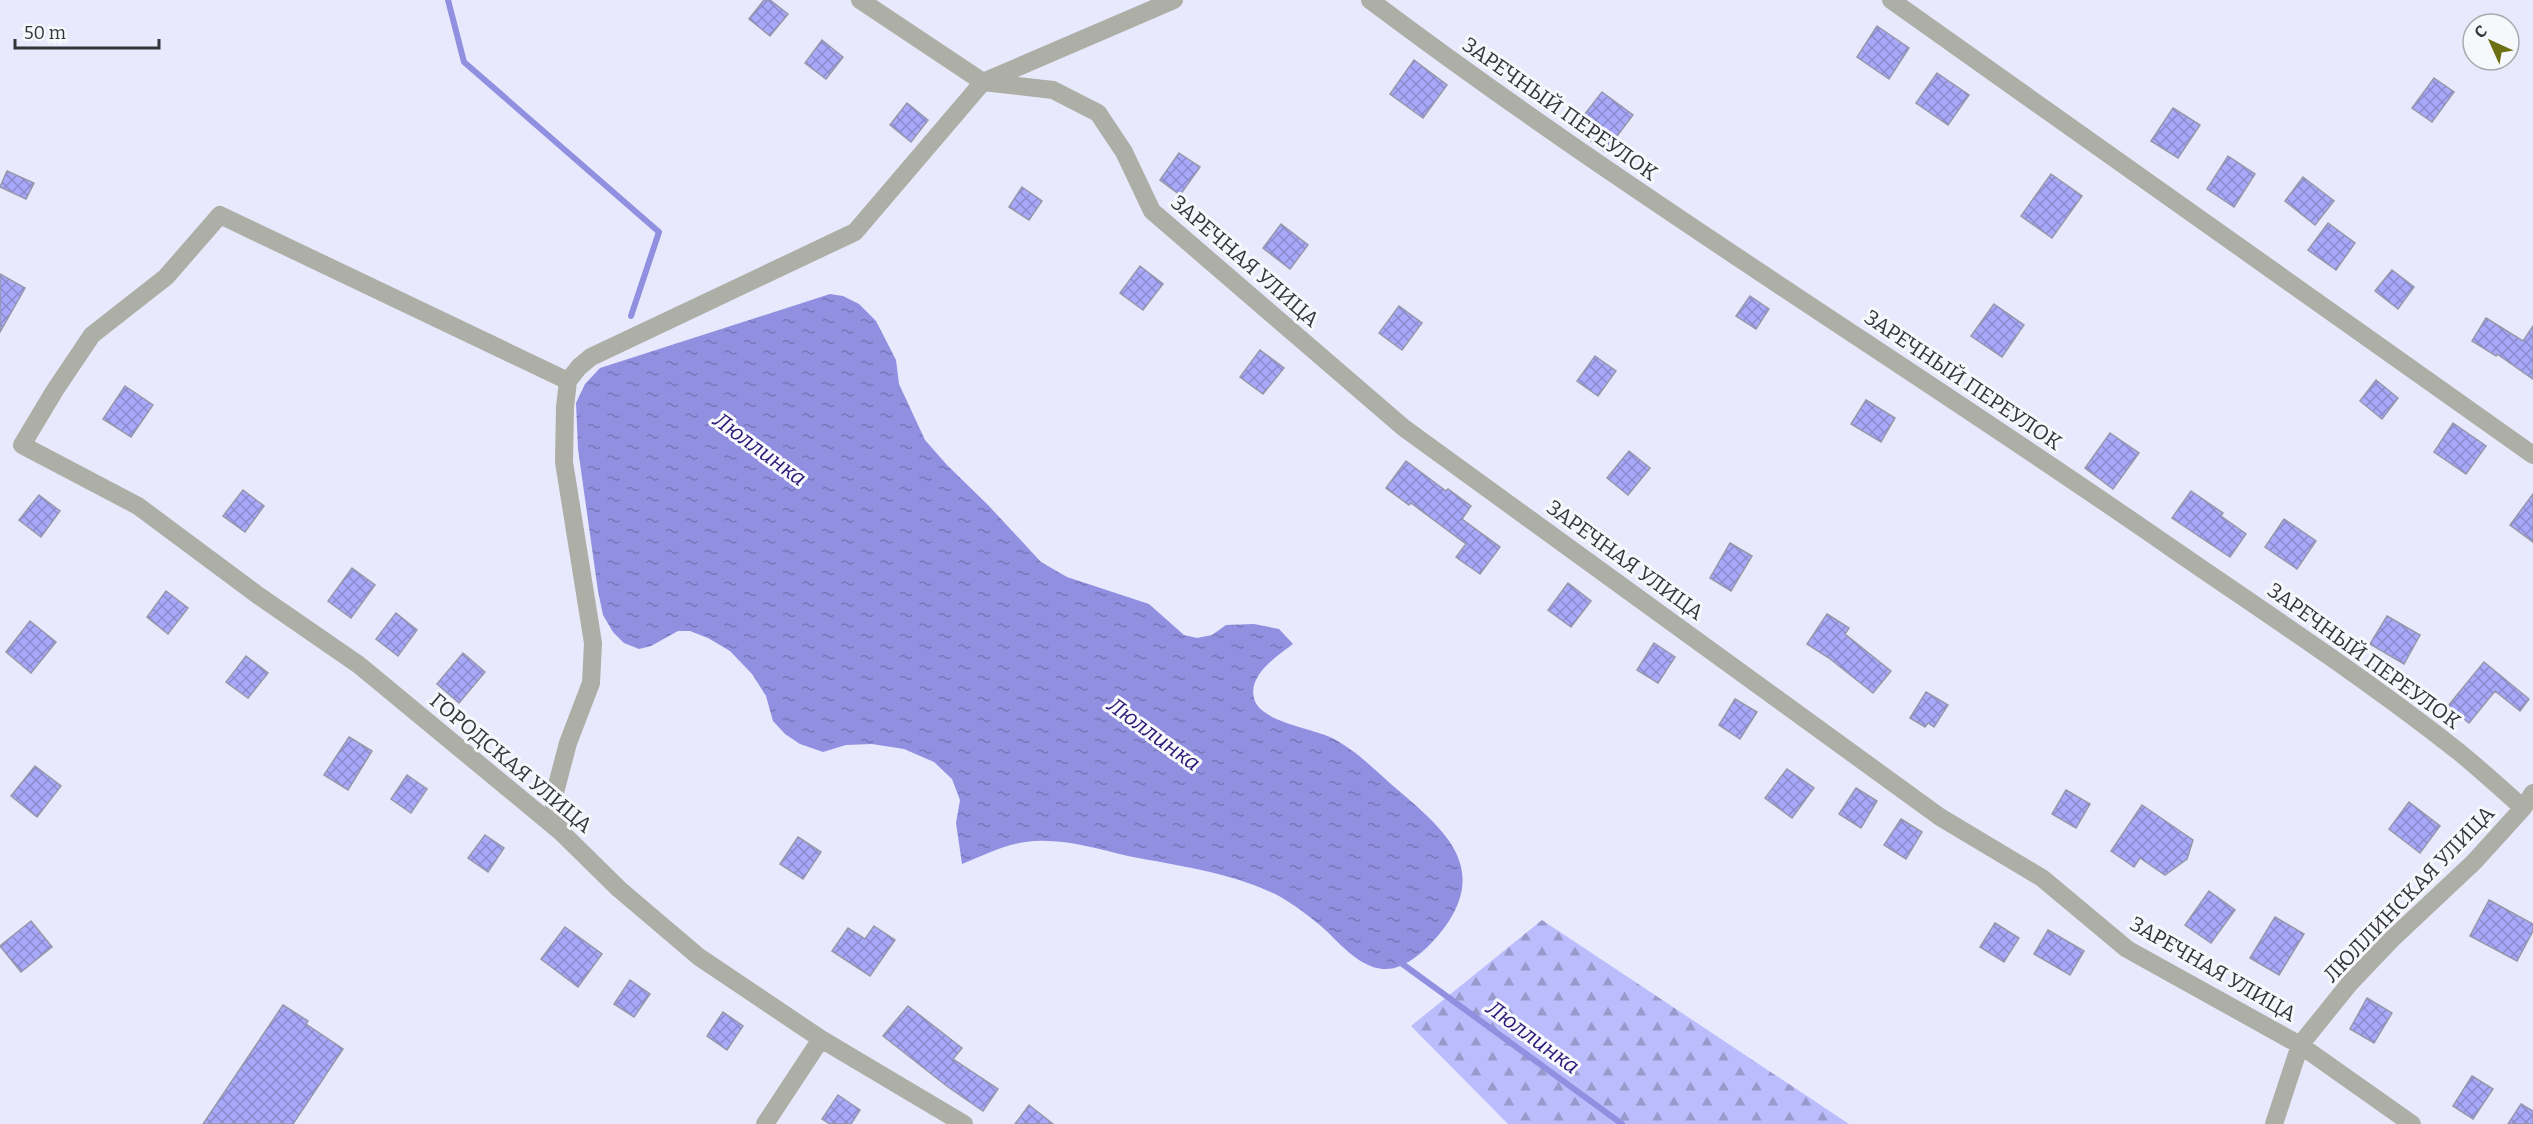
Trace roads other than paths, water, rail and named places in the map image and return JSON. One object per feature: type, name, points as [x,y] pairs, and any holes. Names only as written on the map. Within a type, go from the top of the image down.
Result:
[{"type":"street","name":"ЗАРЕЧНАЯ УЛИЦА","points":[[860,0],[983,82],[1053,90],[1098,112],[1124,152],[1152,211],[1404,428],[1940,817],[2042,878],[2127,949],[2300,1045],[2412,1124]]},
{"type":"street","points":[[561,832],[553,800],[568,743],[591,684],[593,643],[564,462],[568,381],[591,357],[855,232],[983,82],[1174,0]]},
{"type":"street","name":"ЗАРЕЧНЫЙ ПЕРЕУЛОК","points":[[1370,0],[1441,53],[1626,182],[2096,495],[2326,654],[2528,800]]},
{"type":"street","points":[[1891,0],[2533,455]]},
{"type":"street","name":"ГОРОДСКАЯ УЛИЦА","points":[[568,381],[220,214],[166,277],[92,335],[54,390],[22,445],[138,506],[259,596],[358,665],[561,832],[618,889],[699,957],[821,1040],[964,1124]]},
{"type":"street","name":"ЛЮЛЛИНСКАЯ УЛИЦА","points":[[2274,1124],[2300,1045],[2350,983],[2391,940],[2474,862],[2528,800]]},
{"type":"street","points":[[765,1124],[821,1040]]},
{"type":"water","points":[[830,294],[843,296],[859,304],[876,321],[896,360],[899,384],[925,440],[1041,562],[1067,577],[1149,604],[1184,635],[1197,638],[1212,635],[1226,625],[1254,624],[1279,629],[1293,644],[1272,660],[1259,674],[1253,690],[1258,706],[1276,719],[1323,734],[1348,748],[1428,816],[1454,850],[1461,868],[1462,887],[1456,908],[1430,945],[1400,966],[1391,969],[1374,967],[1365,964],[1349,952],[1295,906],[1261,888],[1224,875],[1077,844],[1051,841],[1017,843],[962,864],[956,823],[960,800],[952,779],[934,762],[904,749],[872,744],[846,745],[823,752],[800,744],[785,734],[773,721],[766,696],[752,674],[730,651],[690,631],[678,631],[651,646],[639,649],[624,643],[613,632],[603,615],[598,591],[578,449],[576,403],[585,384],[600,368]]},
{"type":"waterway","name":"Люллинка","points":[[448,0],[464,62],[659,232],[631,316]]},
{"type":"waterway","name":"Люллинка","points":[[1397,960],[1622,1124]]}]
